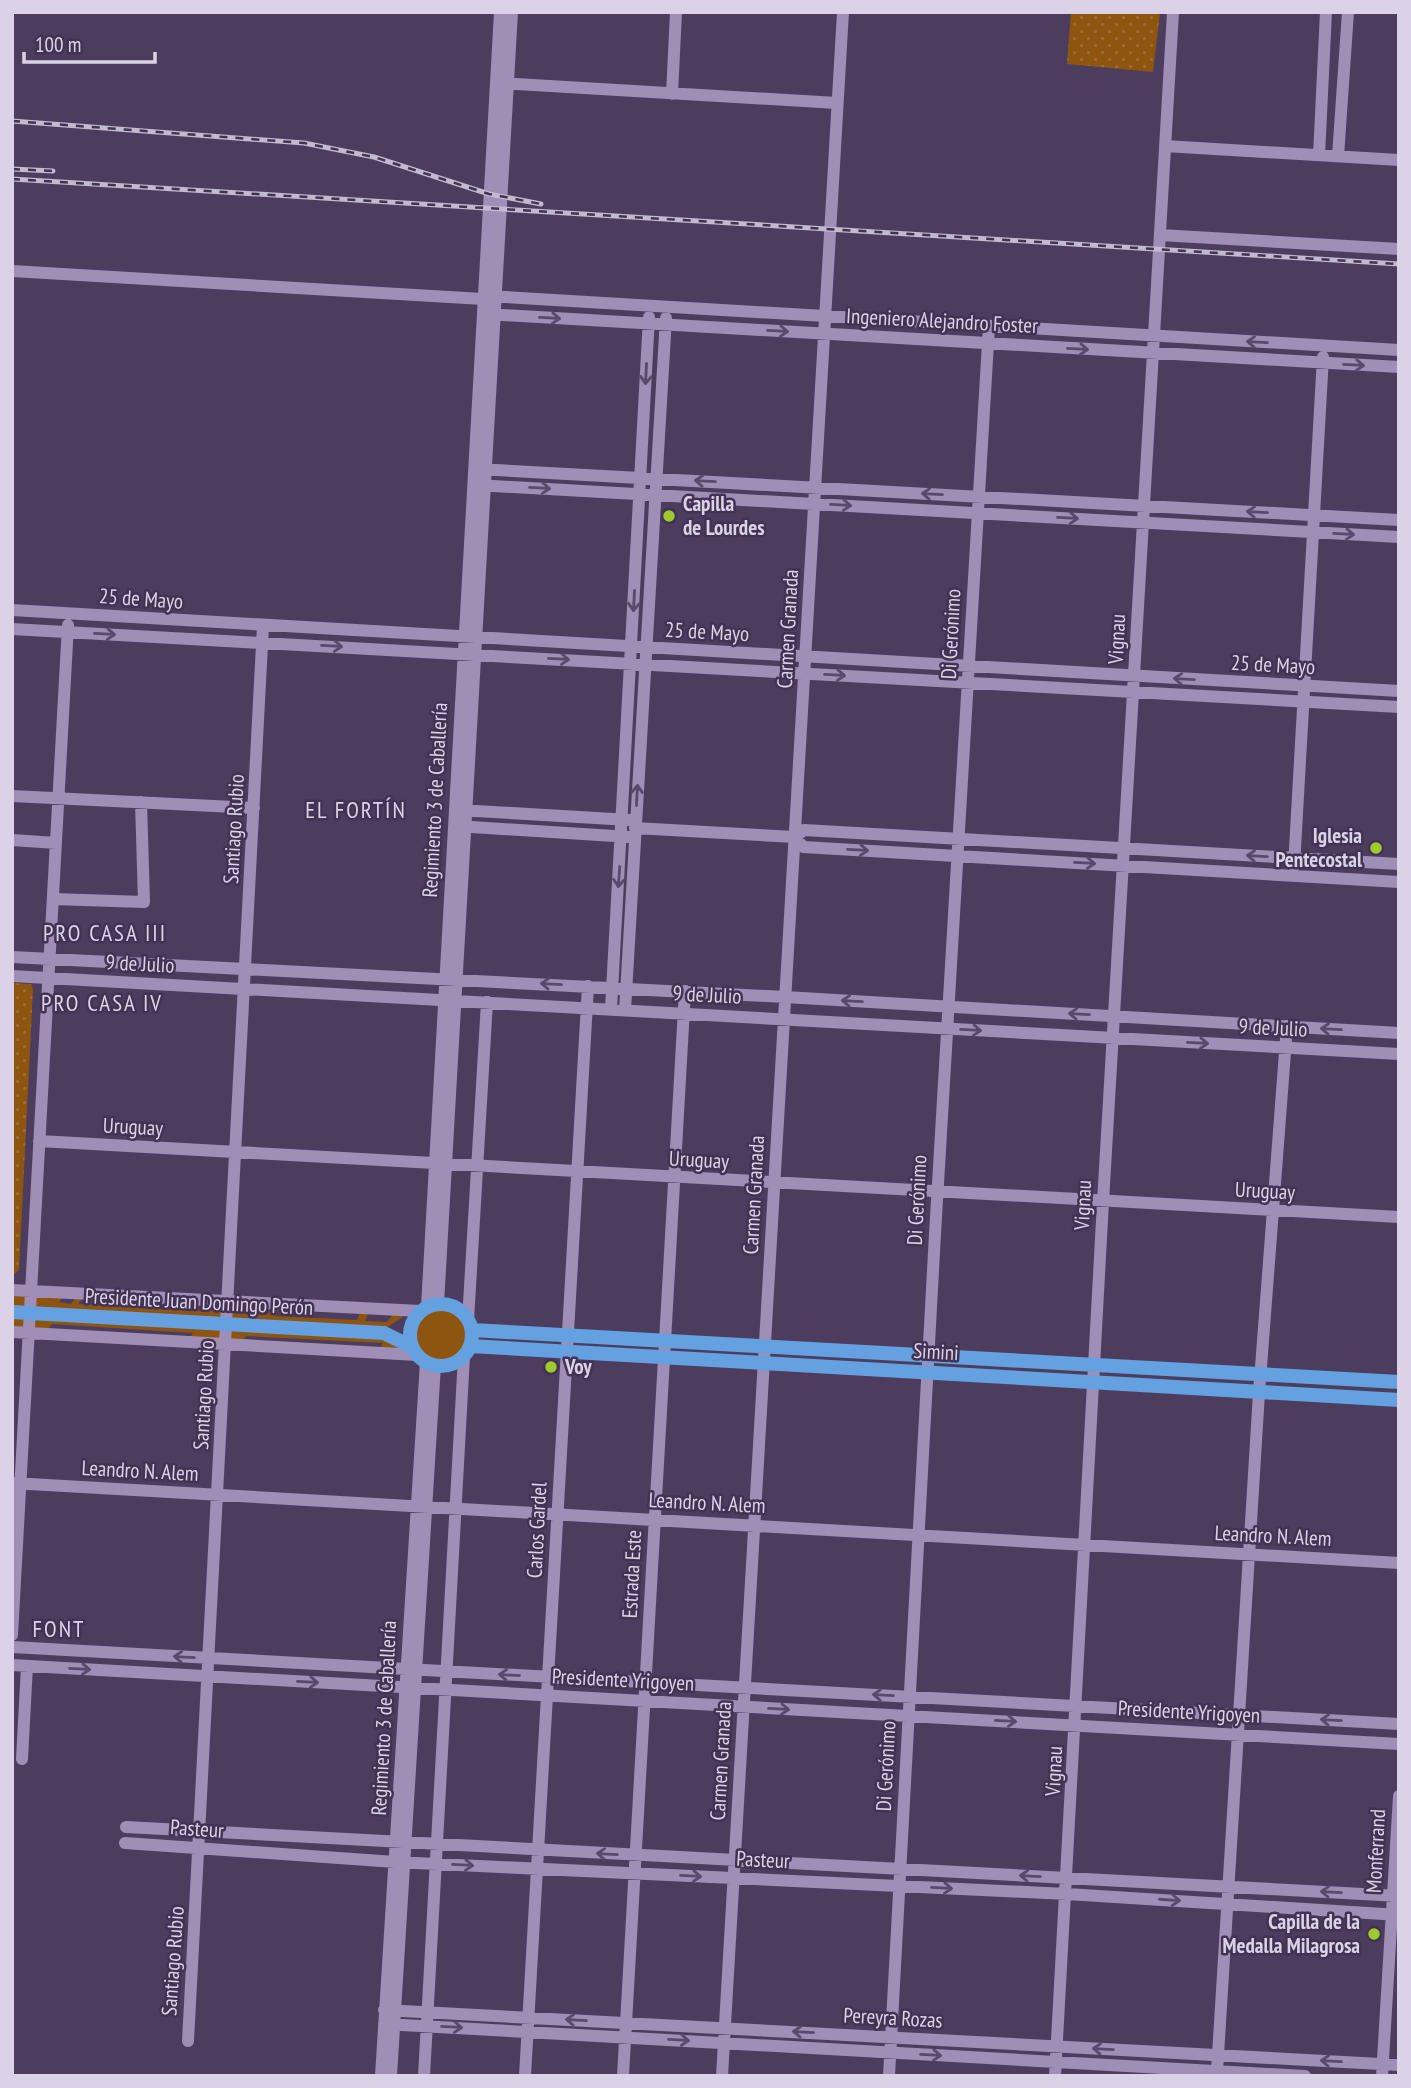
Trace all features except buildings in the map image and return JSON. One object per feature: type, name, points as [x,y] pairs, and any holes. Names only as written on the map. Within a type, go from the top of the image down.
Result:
[{"type":"main road","points":[[384,1333],[425,1309],[455,1307],[470,1325],[467,1351],[445,1366],[422,1357],[411,1326],[425,1309]]},
{"type":"main road","name":"Presidente Juan Domingo Perón","points":[[12,1312],[384,1333],[422,1357]]},
{"type":"main road","name":"Simini","points":[[470,1325],[568,1335],[1399,1382]]},
{"type":"main road","name":"Simini","points":[[467,1351],[664,1357],[1399,1400]]},
{"type":"street","points":[[500,12],[502,83]]},
{"type":"street","points":[[502,83],[512,12]]},
{"type":"street","points":[[671,94],[676,12]]},
{"type":"street","name":"Carmen Granada","points":[[722,2076],[843,12]]},
{"type":"street","name":"Vignau","points":[[1055,2076],[1068,1878],[1112,1038],[1173,12]]},
{"type":"street","points":[[1319,155],[1326,12]]},
{"type":"street","points":[[1338,156],[1348,12]]},
{"type":"street","points":[[502,83],[838,103]]},
{"type":"street","name":"Regimiento 3 de Caballería","points":[[425,1309],[440,1164],[487,297],[502,83]]},
{"type":"street","points":[[1165,146],[1399,160]]},
{"type":"street","points":[[1160,242],[1399,249]]},
{"type":"street","name":"Ingeniero Alejandro Foster","points":[[12,271],[1399,350]]},
{"type":"street","points":[[611,1009],[650,306]]},
{"type":"street","points":[[625,1010],[666,307]]},
{"type":"street","name":"Ingeniero Alejandro Foster","points":[[488,314],[1399,367]]},
{"type":"street","name":"Di Gerónimo","points":[[889,2076],[937,1193],[989,326]]},
{"type":"street","points":[[1294,876],[1324,346]]},
{"type":"street","points":[[479,469],[1399,520]]},
{"type":"street","points":[[478,485],[1399,537]]},
{"type":"street","name":"25 de Mayo","points":[[12,610],[1399,691]]},
{"type":"street","points":[[12,1635],[16,1484],[29,1333],[68,614]]},
{"type":"street","name":"Santiago Rubio","points":[[188,2041],[247,969],[263,626]]},
{"type":"street","name":"25 de Mayo","points":[[12,629],[1399,707]]},
{"type":"street","points":[[12,796],[254,808]]},
{"type":"street","points":[[53,899],[144,902],[141,802]]},
{"type":"street","points":[[459,810],[623,819],[631,820],[635,828]]},
{"type":"street","points":[[458,826],[631,837],[635,828]]},
{"type":"street","points":[[635,828],[795,837],[804,830],[1399,864]]},
{"type":"street","points":[[795,837],[803,847],[1399,882]]},
{"type":"street","points":[[12,840],[56,843]]},
{"type":"street","name":"9 de Julio","points":[[12,957],[685,991],[1399,1033]]},
{"type":"street","name":"9 de Julio","points":[[12,976],[1399,1054]]},
{"type":"street","name":"Carlos Gardel","points":[[525,2076],[588,986]]},
{"type":"street","name":"Estrada Este","points":[[623,2076],[685,991]]},
{"type":"street","points":[[470,1325],[487,1002]]},
{"type":"street","points":[[1217,2071],[1259,1392],[1287,1026]]},
{"type":"street","name":"Uruguay","points":[[39,1141],[1399,1217]]},
{"type":"street","points":[[12,1290],[425,1309]]},
{"type":"street","points":[[12,1332],[422,1357]]},
{"type":"street","points":[[424,2076],[467,1351]]},
{"type":"street","name":"Regimiento 3 de Caballería","points":[[391,2076],[389,2010],[421,1505],[422,1357]]},
{"type":"street","name":"Leandro N. Alem","points":[[16,1484],[421,1505],[1399,1563]]},
{"type":"street","name":"Presidente Yrigoyen","points":[[12,1647],[1399,1724]]},
{"type":"street","points":[[12,1656],[13,1665]]},
{"type":"street","name":"Presidente Yrigoyen","points":[[13,1665],[1399,1744]]},
{"type":"street","points":[[22,1759],[27,1666]]},
{"type":"street","name":"Monferrand","points":[[1383,2070],[1395,1915],[1399,1796]]},
{"type":"street","name":"Pasteur","points":[[126,1827],[437,1846],[1396,1896]]},
{"type":"street","name":"Pasteur","points":[[125,1843],[400,1862],[1067,1894],[1395,1915]]},
{"type":"street","name":"Pereyra Rozas","points":[[389,2010],[1275,2058],[1383,2070],[1399,2065]]},
{"type":"street","name":"Regimiento 3 de Caballería","points":[[382,2076],[389,2024]]},
{"type":"street","name":"Pereyra Rozas","points":[[389,2024],[1056,2062],[1162,2072],[1217,2071],[1305,2076]]},
{"type":"street","points":[[1162,2072],[1163,2052]]},
{"type":"street","points":[[1398,2076],[1399,2056]]},
{"type":"street","points":[[1274,2075],[1275,2058]]},
{"type":"shaded area","points":[[1071,12],[1160,12],[1153,72],[1067,64]]},
{"type":"shaded area","points":[[12,983],[31,984],[33,989],[19,1270],[12,1276]]},
{"type":"shaded area","points":[[12,1293],[64,1296],[59,1302],[71,1304],[76,1297],[83,1297],[78,1304],[175,1310],[181,1302],[191,1302],[187,1310],[201,1311],[206,1303],[254,1306],[251,1314],[267,1315],[273,1307],[280,1307],[275,1316],[357,1320],[361,1311],[369,1311],[365,1321],[387,1322],[394,1313],[401,1313],[403,1317],[384,1329],[12,1308]]},
{"type":"shaded area","points":[[441,1308],[460,1316],[468,1335],[460,1354],[441,1362],[422,1354],[414,1335],[422,1316]]},
{"type":"shaded area","points":[[12,1316],[383,1336],[394,1341],[399,1349],[379,1350],[383,1343],[246,1336],[242,1342],[189,1339],[193,1333],[52,1324],[47,1331],[12,1330]]},
{"type":"railway","points":[[12,121],[304,143],[374,157],[489,194],[541,204]]},
{"type":"railway","points":[[12,169],[53,171]]},
{"type":"railway","points":[[12,179],[1399,264]]},
{"type":"place","name":"Capilla de Lourdes","points":[[669,516]]},
{"type":"place","name":"Iglesia Pentecostal","points":[[1376,848]]},
{"type":"place","name":"Voy","points":[[551,1367]]},
{"type":"place","name":"Capilla de la Medalla Milagrosa","points":[[1374,1934]]},
{"type":"district","name":"EL FORTÍN","points":[[356,810]]},
{"type":"district","name":"PRO CASA III","points":[[105,933]]},
{"type":"district","name":"PRO CASA IV","points":[[102,1003]]},
{"type":"district","name":"FONT","points":[[59,1629]]}]
